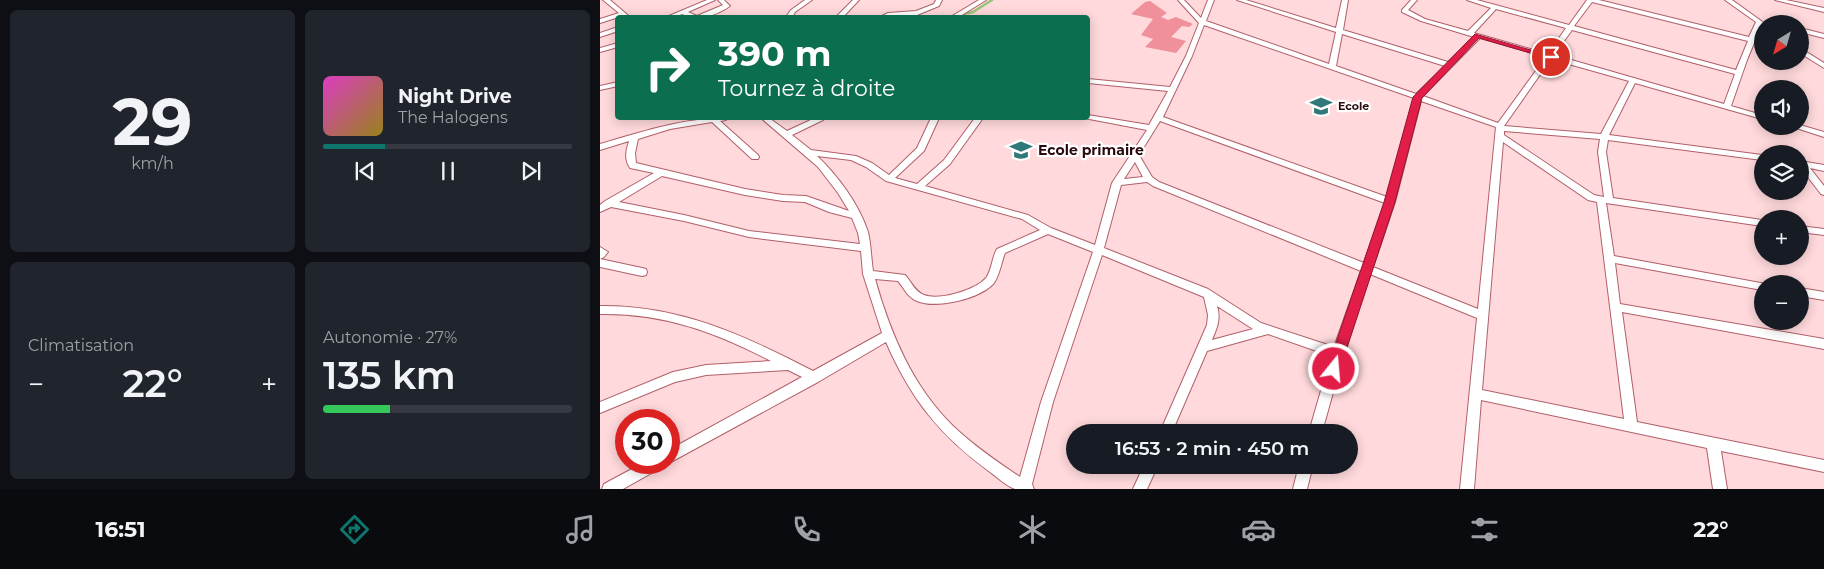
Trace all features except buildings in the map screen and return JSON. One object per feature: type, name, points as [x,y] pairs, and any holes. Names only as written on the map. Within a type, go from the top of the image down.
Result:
[{"type":"street","points":[[674,15],[712,0]]},
{"type":"street","points":[[704,15],[727,6],[720,0]]},
{"type":"street","points":[[792,15],[809,0]]},
{"type":"street","points":[[841,15],[856,0]]},
{"type":"street","points":[[888,15],[918,13],[937,5],[938,0]]},
{"type":"street","points":[[957,15],[983,0]]},
{"type":"street","points":[[1181,0],[1201,22],[1418,97],[1500,130],[1588,196],[1754,222]]},
{"type":"street","points":[[768,120],[811,153],[827,169],[855,216],[862,230],[868,274],[889,335],[925,403],[953,436],[1025,488],[1047,402],[1098,249],[1117,184],[1158,118],[1189,56],[1211,0]]},
{"type":"street","points":[[1240,0],[1450,65]]},
{"type":"street","points":[[1332,68],[1345,0]]},
{"type":"street","points":[[1414,0],[1404,10],[1407,14],[1754,115]]},
{"type":"street","points":[[1470,0],[1738,73]]},
{"type":"street","points":[[1467,489],[1484,316],[1488,243],[1500,130],[1570,27],[1591,0],[1752,40]]},
{"type":"street","points":[[1728,0],[1754,18]]},
{"type":"street","points":[[1778,0],[1824,10]]},
{"type":"street","points":[[600,8],[607,1],[624,15]]},
{"type":"street","points":[[1318,424],[1338,353],[1390,202],[1418,97],[1450,65],[1495,7]]},
{"type":"street","points":[[682,12],[690,15]]},
{"type":"street","points":[[600,21],[615,18]]},
{"type":"street","points":[[600,35],[615,31]]},
{"type":"street","points":[[1809,32],[1824,36]]},
{"type":"street","points":[[1727,107],[1738,73],[1754,35]]},
{"type":"street","points":[[600,50],[615,46]]},
{"type":"street","points":[[1809,56],[1824,66]]},
{"type":"street","points":[[1631,425],[1610,259],[1602,152],[1604,137],[1633,80]]},
{"type":"street","points":[[1090,81],[1172,89]]},
{"type":"street","points":[[600,88],[615,85]]},
{"type":"street","points":[[1090,117],[1151,128]]},
{"type":"street","points":[[1158,118],[1390,202]]},
{"type":"street","points":[[600,147],[669,127],[707,120]]},
{"type":"street","points":[[720,120],[755,156]]},
{"type":"street","points":[[786,134],[816,120]]},
{"type":"street","points":[[889,179],[920,149],[934,120]]},
{"type":"street","points":[[919,187],[947,162],[978,120]]},
{"type":"street","points":[[1500,130],[1604,137],[1754,157]]},
{"type":"street","points":[[1809,130],[1824,135]]},
{"type":"street","points":[[634,138],[630,154],[631,164],[651,169],[660,174],[745,192],[783,198],[806,199],[832,210],[855,216]]},
{"type":"street","points":[[811,153],[853,158],[870,165],[889,179],[1025,217],[1048,230],[1209,295],[1246,320],[1267,330],[1338,353]]},
{"type":"street","points":[[1135,155],[1148,179],[1166,188],[1484,316]]},
{"type":"street","points":[[1809,165],[1824,168]]},
{"type":"street","points":[[1809,173],[1824,192]]},
{"type":"street","points":[[604,206],[660,174]]},
{"type":"street","points":[[1117,184],[1148,179]]},
{"type":"street","points":[[604,206],[684,218],[749,234],[864,248]]},
{"type":"street","points":[[868,274],[901,278],[916,296],[922,299],[944,300],[969,293],[984,286],[991,279],[1001,251],[1019,245],[1048,230]]},
{"type":"street","points":[[1809,230],[1824,232]]},
{"type":"street","points":[[600,250],[603,252],[600,255]]},
{"type":"street","points":[[1610,259],[1754,285]]},
{"type":"street","points":[[600,263],[642,272]]},
{"type":"street","points":[[1809,294],[1824,296]]},
{"type":"street","points":[[1170,424],[1205,347],[1214,320],[1209,295]]},
{"type":"street","points":[[1616,306],[1824,344]]},
{"type":"street","points":[[600,310],[630,308],[688,322],[790,365],[814,378]]},
{"type":"street","points":[[1205,347],[1267,330]]},
{"type":"street","points":[[680,451],[889,335]]},
{"type":"street","points":[[600,408],[673,377],[706,370],[790,365]]},
{"type":"street","points":[[1476,394],[1824,466]]},
{"type":"street","points":[[1713,443],[1720,489]]},
{"type":"street","points":[[609,489],[637,474]]},
{"type":"street","points":[[1140,489],[1147,474]]},
{"type":"street","points":[[1300,489],[1304,474]]},
{"type":"shaded area","points":[[1150,1],[1167,13],[1161,17],[1168,20],[1176,17],[1193,24],[1189,27],[1182,26],[1171,37],[1186,41],[1176,53],[1145,47],[1153,39],[1141,35],[1153,19],[1131,14],[1145,2]]},
{"type":"waterway","points":[[960,15],[973,12],[992,0]]},
{"type":"place","name":"Ecole","points":[[1321,106]]},
{"type":"place","name":"Ecole primaire","points":[[1021,150]]},
{"type":"route","points":[[1334,369],[1390,202],[1418,97],[1478,36],[1551,57]]}]
